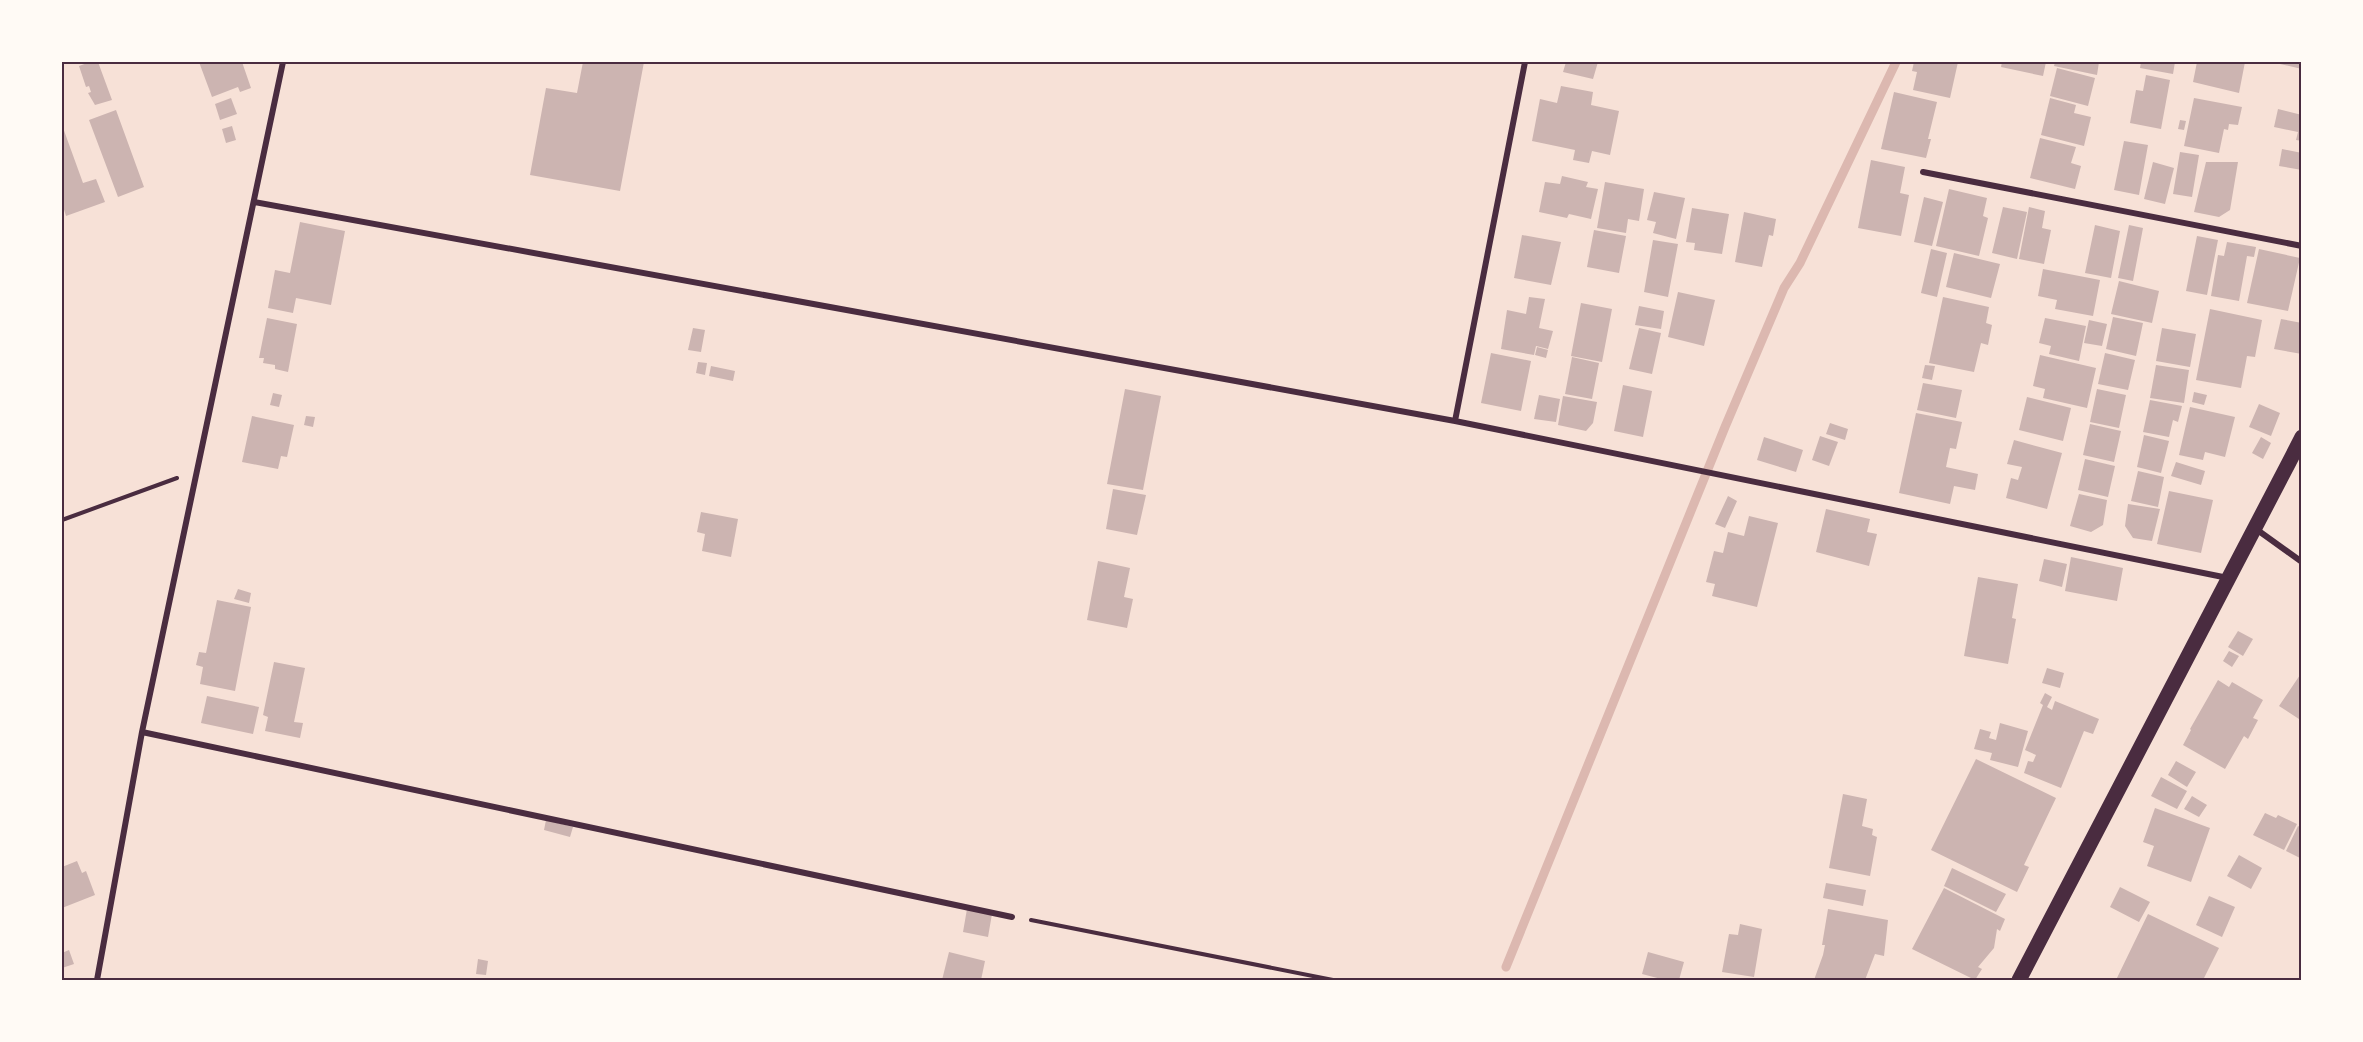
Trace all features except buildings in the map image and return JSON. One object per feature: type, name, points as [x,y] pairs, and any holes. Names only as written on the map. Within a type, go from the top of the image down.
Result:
[{"type":"main road","points":[[2019,981],[2165,698],[2230,578],[2301,437]]},
{"type":"street","points":[[97,981],[142,732],[284,62]]},
{"type":"street","points":[[1455,421],[1525,62]]},
{"type":"street","points":[[1923,172],[2301,246]]},
{"type":"street","points":[[254,202],[1455,421],[2230,578]]},
{"type":"street","points":[[2255,529],[2301,562]]},
{"type":"street","points":[[142,732],[1012,917]]},
{"type":"path","points":[[62,520],[198,471]]},
{"type":"path","points":[[1012,917],[1333,981]]},
{"type":"waterway","points":[[1506,967],[1725,427],[1784,288],[1800,263],[1896,62]]}]
